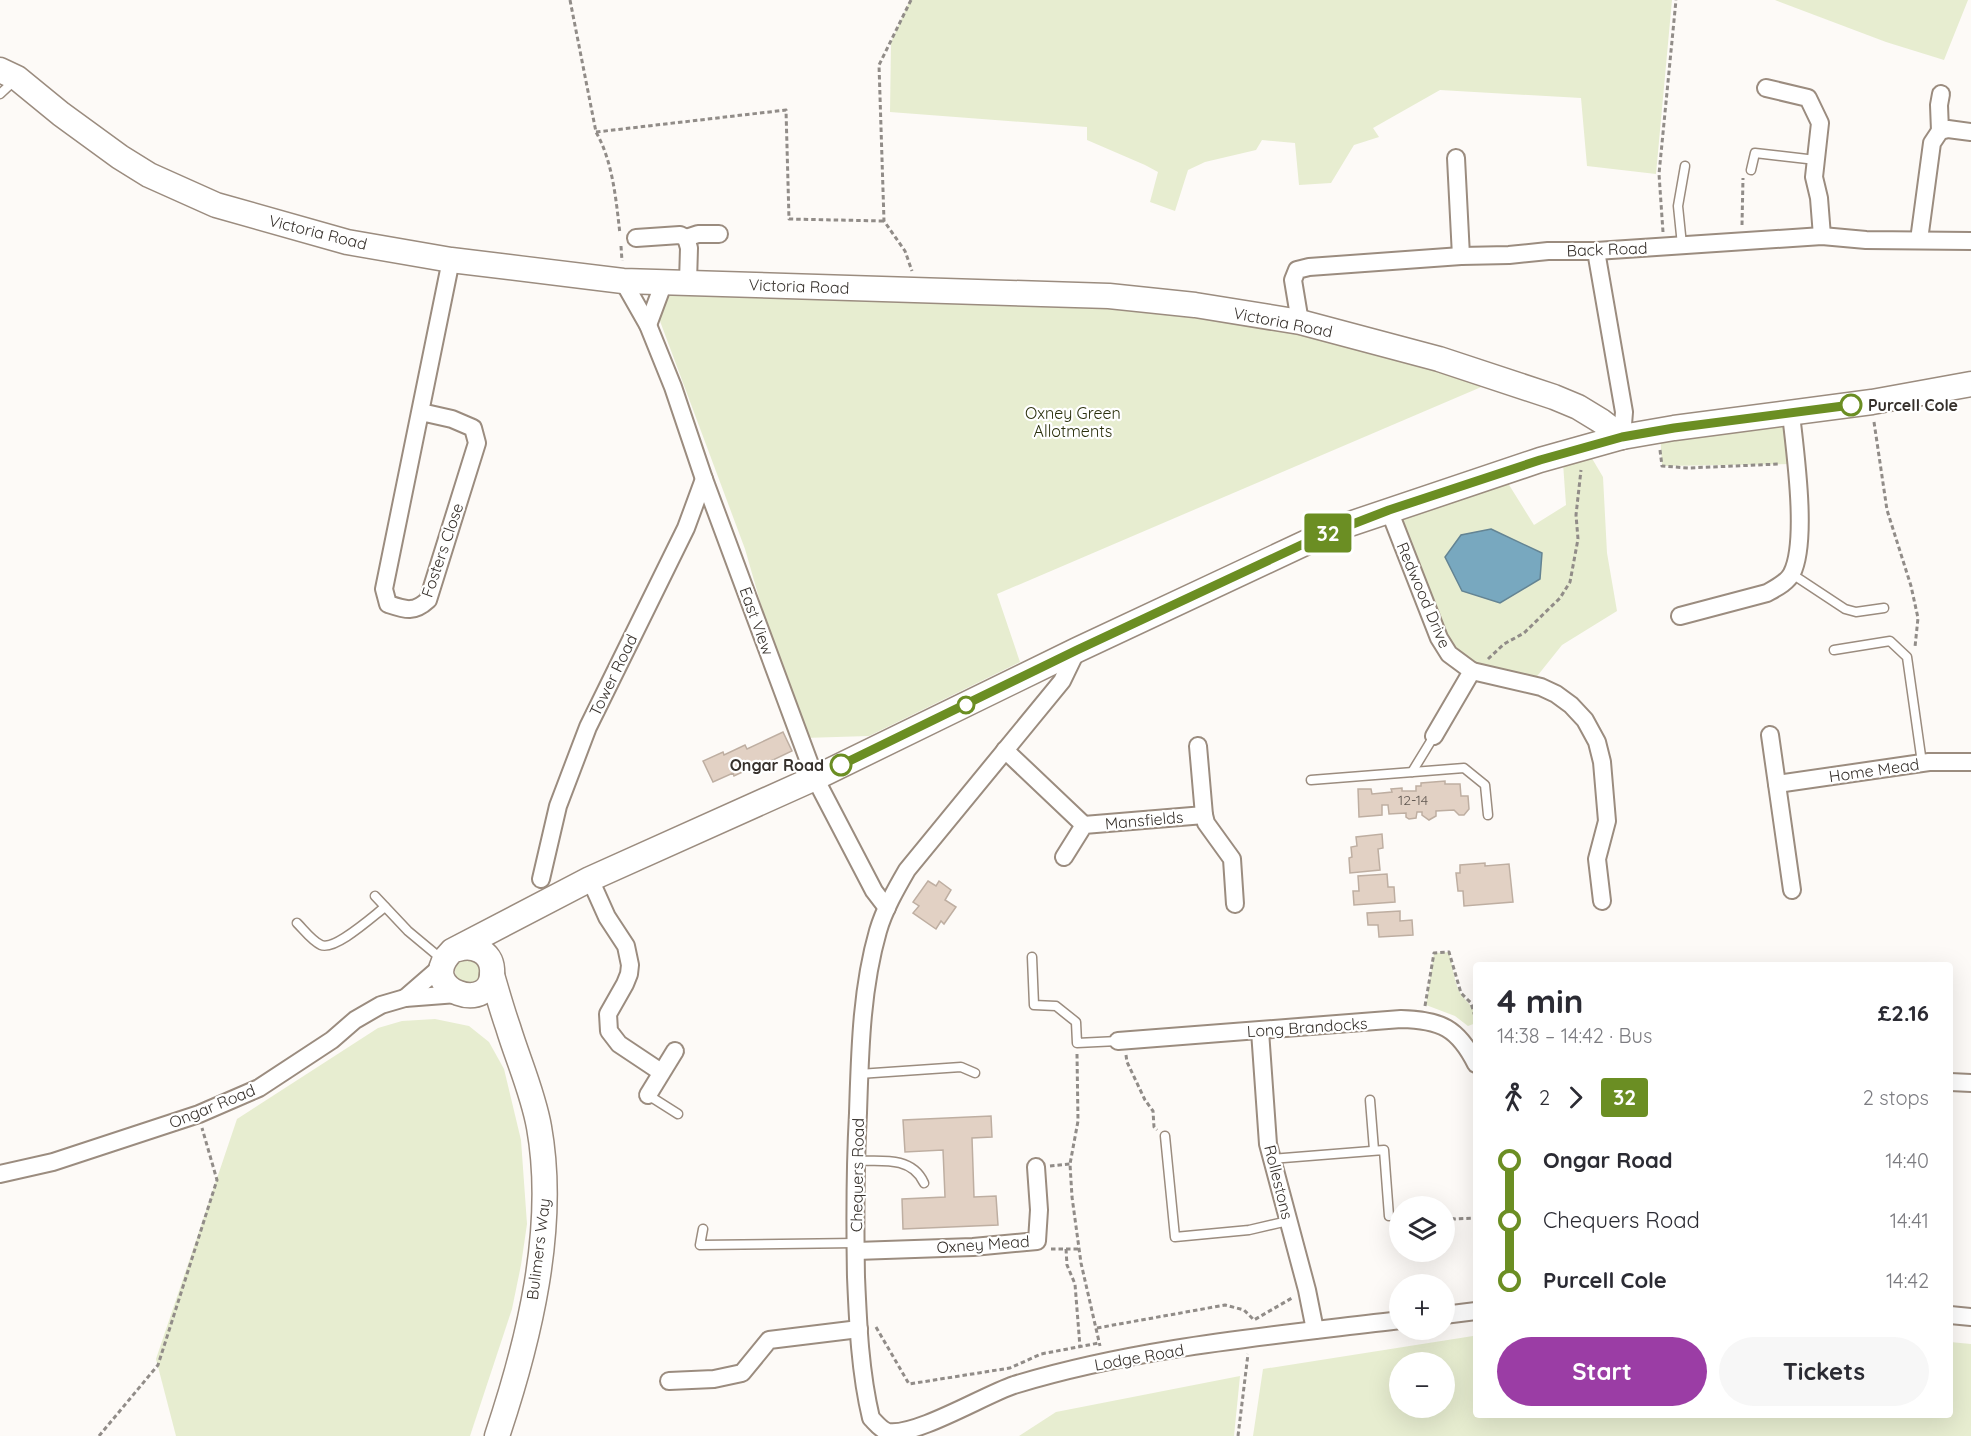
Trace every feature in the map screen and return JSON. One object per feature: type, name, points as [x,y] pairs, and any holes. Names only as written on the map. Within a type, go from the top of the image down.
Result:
[{"type":"street","name":"Victoria Road","points":[[9,74],[120,157],[149,175],[216,205],[347,242],[451,260],[623,280],[1109,296],[1195,305],[1299,322],[1439,359],[1578,407],[1622,437]]},
{"type":"street","points":[[1766,88],[1808,98],[1820,123],[1814,177],[1819,198],[1822,236]]},
{"type":"street","points":[[1919,240],[1932,143],[1940,131],[1941,94]]},
{"type":"street","points":[[1940,131],[1948,129],[1971,132]]},
{"type":"street","points":[[1456,158],[1461,256]]},
{"type":"street","points":[[636,238],[680,235],[686,238],[698,234],[719,234]]},
{"type":"street","name":"Back Road","points":[[1299,322],[1293,280],[1297,270],[1309,267],[1461,256],[1596,251],[1822,236],[1866,240],[1971,241]]},
{"type":"street","points":[[686,238],[689,248],[688,282]]},
{"type":"street","points":[[1596,251],[1624,412],[1622,437]]},
{"type":"street","name":"Fosters Close","points":[[421,412],[452,419],[472,428],[477,443],[428,600],[419,608],[404,610],[388,604],[384,589],[451,260]]},
{"type":"street","name":"East View","points":[[623,280],[648,325],[673,387],[704,478],[815,778],[874,891],[887,909]]},
{"type":"street","points":[[648,325],[664,282]]},
{"type":"street","name":"Ongar Road","points":[[405,998],[448,958],[511,920],[590,879],[815,778],[1077,650],[1335,529],[1540,460],[1622,437],[1872,402],[1971,384]]},
{"type":"street","points":[[1680,616],[1767,593],[1780,586],[1792,574],[1798,546],[1797,464],[1791,414]]},
{"type":"street","name":"Tower Road","points":[[541,879],[558,806],[588,727],[686,528],[704,478]]},
{"type":"street","name":"Redwood Drive","points":[[1389,510],[1439,638],[1449,654],[1472,671],[1541,687],[1556,694],[1572,705],[1585,720],[1597,742],[1602,762],[1607,821],[1597,859],[1602,901]]},
{"type":"street","name":"Chequers Road","points":[[887,1434],[871,1418],[865,1395],[857,1302],[856,1247],[859,1074],[867,989],[878,930],[907,870],[1062,681],[1077,650]]},
{"type":"street","points":[[1434,736],[1472,671]]},
{"type":"street","points":[[1770,735],[1792,890]]},
{"type":"street","name":"Mansfields","points":[[1198,746],[1204,815],[1206,823],[1232,859],[1234,904]]},
{"type":"street","name":"Mansfields","points":[[1005,750],[1084,825],[1204,815]]},
{"type":"street","name":"Home Mead","points":[[1777,784],[1947,760],[1971,762]]},
{"type":"street","name":"Mansfields","points":[[1065,857],[1084,825]]},
{"type":"street","points":[[590,879],[607,917],[626,946],[630,965],[625,984],[608,1014],[609,1031],[619,1044],[661,1072]]},
{"type":"street","name":"Ongar Road","points":[[0,1174],[53,1162],[199,1114],[259,1088],[381,1005],[405,998],[475,995],[483,991],[489,983],[511,920]]},
{"type":"street","points":[[492,970],[488,957],[471,946],[448,958],[444,981],[448,988],[508,1027]]},
{"type":"street","name":"Bulimers Way","points":[[492,970],[539,1126],[544,1168],[544,1218],[538,1271],[524,1341],[497,1436]]},
{"type":"street","name":"Long Brandocks","points":[[1122,1040],[1401,1019],[1421,1020],[1437,1023],[1452,1031],[1473,1058]]},
{"type":"street","name":"Rollestons","points":[[1260,1031],[1266,1130],[1315,1330]]},
{"type":"street","points":[[648,1095],[675,1051]]},
{"type":"street","points":[[1953,1082],[1971,1083]]},
{"type":"street","name":"Oxney Mead","points":[[856,1247],[972,1247],[1037,1241],[1039,1210],[1036,1167]]},
{"type":"street","points":[[1455,1314],[1473,1311]]},
{"type":"street","points":[[1953,1315],[1971,1317]]},
{"type":"street","name":"Lodge Road","points":[[887,1434],[920,1430],[1012,1386],[1105,1363],[1229,1340],[1389,1321]]},
{"type":"street","points":[[669,1381],[714,1379],[742,1373],[769,1340],[859,1329]]},
{"type":"lane","points":[[0,94],[9,74]]},
{"type":"lane","points":[[1751,170],[1755,153],[1816,160]]},
{"type":"lane","points":[[1682,245],[1678,206],[1685,166]]},
{"type":"lane","points":[[1792,574],[1845,609],[1856,612],[1884,608]]},
{"type":"lane","points":[[1834,650],[1890,641],[1907,657],[1922,763]]},
{"type":"lane","points":[[1412,772],[1434,736]]},
{"type":"lane","points":[[1311,780],[1464,768],[1485,785],[1488,815]]},
{"type":"lane","points":[[375,896],[408,931],[448,958]]},
{"type":"lane","points":[[297,923],[317,942],[323,946],[329,946],[338,943],[384,907]]},
{"type":"lane","points":[[1032,957],[1034,1005],[1056,1006],[1076,1022],[1077,1043],[1122,1040]]},
{"type":"lane","points":[[859,1074],[961,1067],[975,1073]]},
{"type":"lane","points":[[648,1095],[678,1114]]},
{"type":"lane","points":[[1370,1100],[1374,1150]]},
{"type":"lane","points":[[1165,1136],[1174,1237],[1250,1230],[1288,1221]]},
{"type":"lane","points":[[1272,1159],[1384,1150],[1389,1216]]},
{"type":"lane","points":[[856,1161],[903,1163],[920,1174],[924,1183]]},
{"type":"lane","points":[[703,1228],[700,1245],[856,1247]]},
{"type":"path","points":[[570,0],[596,132],[602,143],[615,191],[623,280]]},
{"type":"path","points":[[912,0],[879,65],[884,221],[905,251],[919,290]]},
{"type":"path","points":[[1664,246],[1659,174],[1676,0]]},
{"type":"path","points":[[596,132],[786,110],[789,219],[884,221]]},
{"type":"path","points":[[1743,242],[1742,178],[1748,178],[1751,170]]},
{"type":"path","points":[[1872,402],[1887,510],[1911,586],[1918,618],[1914,653]]},
{"type":"path","points":[[1657,431],[1662,466],[1688,468],[1797,464]]},
{"type":"path","points":[[1472,671],[1504,644],[1524,633],[1560,598],[1570,582],[1578,539],[1576,515],[1585,447]]},
{"type":"path","points":[[1421,1020],[1426,1005],[1434,952],[1449,952],[1461,993],[1471,1003],[1473,1010]]},
{"type":"path","points":[[1122,1040],[1126,1062],[1153,1111],[1154,1128],[1165,1136]]},
{"type":"path","points":[[1077,1043],[1078,1120],[1070,1164],[1078,1249],[1105,1363]]},
{"type":"path","points":[[99,1436],[158,1365],[217,1180],[199,1114]]},
{"type":"path","points":[[1455,1219],[1473,1218]]},
{"type":"path","points":[[1037,1241],[1050,1249],[1078,1249]]},
{"type":"path","points":[[1065,1249],[1067,1264],[1075,1284],[1080,1347]]},
{"type":"path","points":[[1097,1328],[1225,1305],[1244,1310],[1254,1320],[1307,1290]]},
{"type":"path","points":[[857,1302],[868,1315],[909,1384],[1010,1368],[1041,1354],[1099,1343]]},
{"type":"path","points":[[1238,1436],[1250,1338]]},
{"type":"green space","points":[[910,0],[1672,0],[1656,174],[1587,166],[1581,98],[1440,90],[1373,128],[1379,137],[1354,145],[1331,183],[1299,185],[1295,143],[1262,140],[1256,150],[1205,162],[1188,170],[1175,211],[1150,202],[1158,172],[1087,140],[1087,127],[890,112],[891,42]]},
{"type":"green space","points":[[1775,0],[1968,0],[1944,60],[1886,42]]},
{"type":"green space","name":"Oxney Green Allotments","points":[[623,281],[1195,305],[1500,379],[997,594],[1020,662],[869,736],[804,738],[799,737],[745,549],[651,297]]},
{"type":"green space","points":[[1791,414],[1794,464],[1662,466],[1660,430]]},
{"type":"green space","points":[[1590,455],[1603,477],[1607,553],[1617,611],[1562,645],[1530,685],[1461,658],[1445,631],[1394,512],[1506,480],[1534,525],[1566,505],[1563,463]]},
{"type":"green space","points":[[1449,952],[1459,990],[1473,1010],[1473,1024],[1468,1026],[1455,1016],[1426,1005],[1434,953]]},
{"type":"green space","points":[[468,958],[477,962],[481,971],[477,980],[468,984],[459,980],[455,971],[459,962]]},
{"type":"green space","points":[[435,1019],[469,1026],[489,1042],[504,1069],[521,1140],[527,1224],[521,1265],[512,1309],[470,1436],[176,1436],[156,1359],[237,1119],[378,1028],[402,1021]]},
{"type":"green space","points":[[1473,1336],[1473,1418],[1953,1418],[1953,1342],[1971,1344],[1971,1436],[1253,1436],[1263,1369]]},
{"type":"green space","points":[[1240,1376],[1234,1436],[1019,1436],[1056,1412]]},
{"type":"water","points":[[1491,529],[1542,553],[1540,579],[1500,603],[1462,591],[1445,557],[1461,535]]},
{"type":"building","points":[[783,732],[792,751],[756,768],[755,766],[734,776],[733,773],[713,782],[703,761],[723,752],[724,755],[745,745],[747,749]]},
{"type":"building","points":[[1445,781],[1445,784],[1460,784],[1461,796],[1468,796],[1469,809],[1464,815],[1459,815],[1454,810],[1436,811],[1436,816],[1429,820],[1422,815],[1422,812],[1417,812],[1416,818],[1409,819],[1406,813],[1389,814],[1388,805],[1382,805],[1382,815],[1359,817],[1358,789],[1371,789],[1372,794],[1392,792],[1391,789],[1402,788],[1402,791],[1416,791],[1416,786],[1421,786],[1421,783]]},
{"type":"building","points":[[1382,834],[1383,848],[1378,849],[1380,870],[1350,873],[1349,858],[1352,857],[1351,847],[1357,846],[1356,837]]},
{"type":"building","points":[[1485,863],[1485,866],[1509,864],[1513,902],[1464,906],[1463,891],[1458,891],[1456,873],[1460,873],[1460,865]]},
{"type":"building","points":[[1387,874],[1388,887],[1394,887],[1395,902],[1354,905],[1353,891],[1359,891],[1358,876]]},
{"type":"building","points":[[928,881],[936,886],[939,881],[951,890],[945,900],[956,907],[944,924],[941,921],[936,929],[913,913],[919,906],[913,902]]},
{"type":"building","points":[[1400,911],[1400,921],[1412,920],[1413,935],[1379,937],[1378,925],[1368,925],[1367,913]]},
{"type":"building","points":[[991,1116],[992,1137],[972,1138],[974,1197],[996,1196],[998,1225],[903,1229],[902,1199],[945,1197],[943,1150],[905,1152],[903,1120]]},
{"type":"bus line","name":"32","points":[[841,765],[1077,650],[1335,529],[1540,460],[1622,437],[1851,405]]},
{"type":"place","name":"Purcell Cole","points":[[1851,405]]},
{"type":"place","name":"Ongar Road","points":[[841,765]]}]
